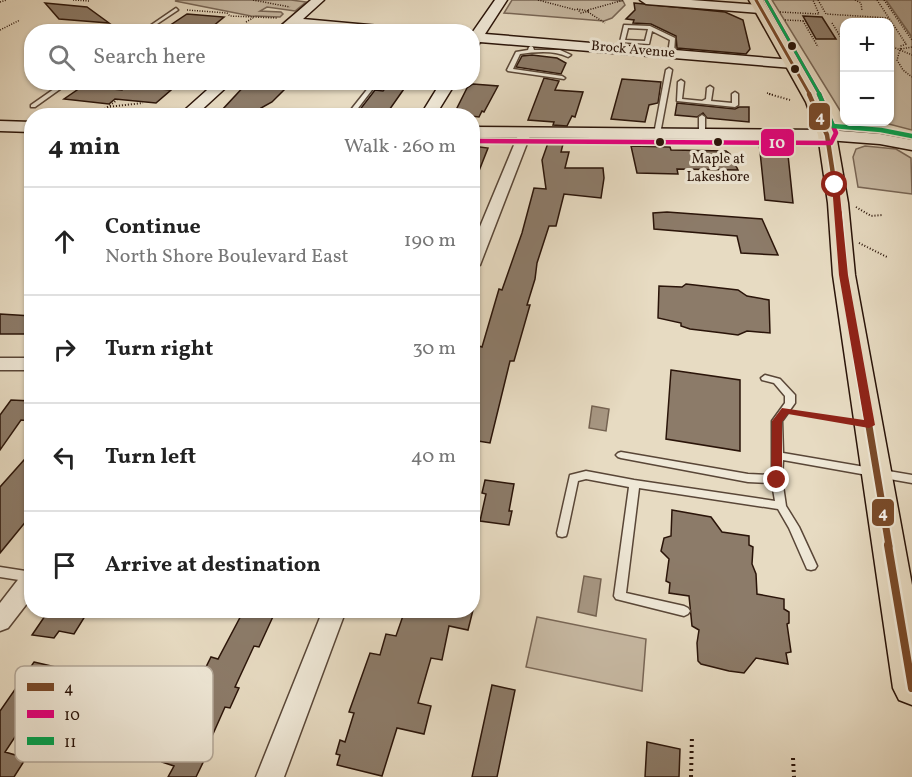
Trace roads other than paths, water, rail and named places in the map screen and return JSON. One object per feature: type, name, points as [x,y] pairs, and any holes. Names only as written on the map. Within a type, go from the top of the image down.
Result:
[{"type":"main road","points":[[763,7],[814,102],[826,135],[837,197],[844,275],[912,688]]},
{"type":"street","points":[[290,24],[318,0]]},
{"type":"street","points":[[480,31],[501,0]]},
{"type":"street","points":[[646,0],[763,7]]},
{"type":"street","points":[[299,16],[350,24]]},
{"type":"street","name":"Brock Avenue","points":[[480,41],[532,46],[646,47],[671,53],[793,64]]},
{"type":"street","points":[[194,108],[216,90]]},
{"type":"street","points":[[432,108],[444,90]]},
{"type":"street","points":[[1,127],[24,127]]},
{"type":"street","points":[[480,132],[826,135],[880,139],[912,145]]},
{"type":"street","points":[[480,245],[525,134]]},
{"type":"street","points":[[0,364],[24,364]]},
{"type":"street","points":[[0,621],[24,589]]},
{"type":"street","points":[[270,777],[332,618]]},
{"type":"lane","points":[[154,24],[176,9]]},
{"type":"lane","points":[[651,28],[646,47],[622,41],[627,26],[651,28],[673,39],[671,53]]},
{"type":"lane","points":[[562,78],[510,70],[518,53],[532,46],[565,52],[568,55]]},
{"type":"lane","points":[[657,134],[669,70]]},
{"type":"lane","points":[[681,81],[680,100],[735,105],[735,94]]},
{"type":"lane","points":[[704,103],[709,100],[710,88]]},
{"type":"lane","points":[[33,106],[56,90]]},
{"type":"lane","points":[[355,108],[370,90]]},
{"type":"lane","points":[[702,117],[702,135]]},
{"type":"lane","points":[[765,378],[777,381],[789,391],[790,403],[777,421],[777,480],[781,506],[794,527],[812,566]]},
{"type":"lane","points":[[621,455],[748,478],[777,480]]},
{"type":"lane","points":[[778,456],[912,479]]},
{"type":"lane","points":[[562,533],[574,478],[586,475],[781,506]]},
{"type":"lane","points":[[634,484],[620,596],[684,611]]},
{"type":"lane","points":[[0,572],[24,576]]},
{"type":"place","name":"Maple at Lakeshore","points":[[718,142]]}]
